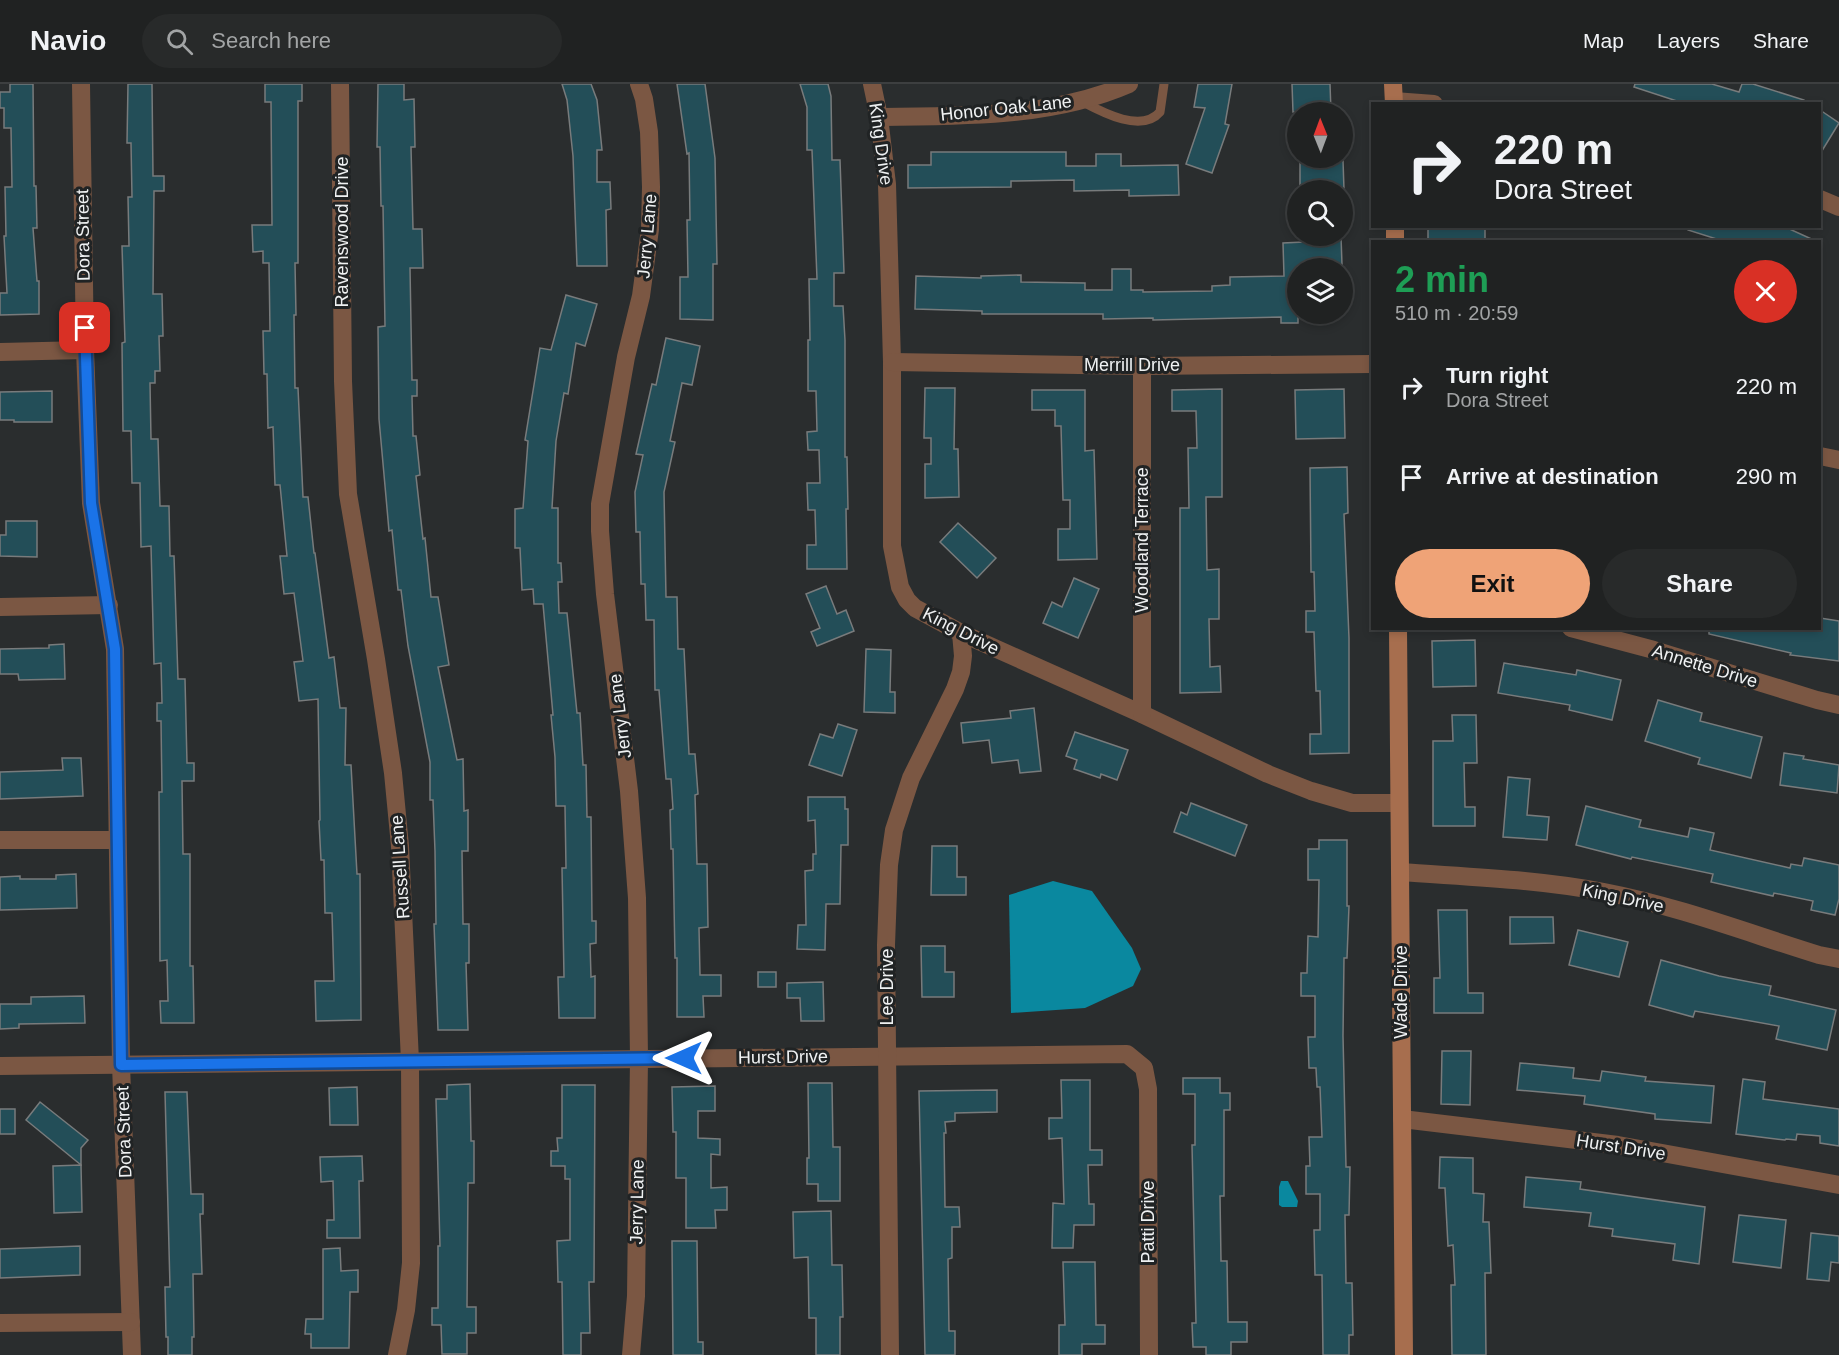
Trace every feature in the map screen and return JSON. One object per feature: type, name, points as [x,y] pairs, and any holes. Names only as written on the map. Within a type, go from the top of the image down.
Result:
[{"type":"street","name":"Dora Street","points":[[81,84],[85,350],[91,503],[115,649],[121,1065],[132,1355]]},
{"type":"street","name":"Ravenswood Drive","points":[[340,84],[343,381]]},
{"type":"street","name":"Jerry Lane","points":[[631,1355],[636,1296],[639,1058],[637,898],[629,791],[605,594],[600,504],[626,357],[641,296],[650,229],[649,132],[644,99],[639,84]]},
{"type":"street","name":"King Drive","points":[[872,84],[879,117],[887,184],[892,362],[892,546],[900,587],[907,600],[915,608],[961,633],[1269,774],[1311,791],[1352,803],[1399,803]]},
{"type":"street","name":"Honor Oak Lane","points":[[879,117],[969,116],[1056,107],[1105,95],[1129,84]]},
{"type":"street","points":[[1394,96],[1424,102]]},
{"type":"street","points":[[1821,199],[1839,207]]},
{"type":"street","points":[[0,352],[85,350]]},
{"type":"street","name":"Merrill Drive","points":[[892,362],[1142,366],[1371,364]]},
{"type":"street","name":"Woodland Terrace","points":[[1142,366],[1142,714]]},
{"type":"street","name":"Russell Lane","points":[[343,381],[348,494],[393,773],[400,846],[410,1061],[411,1263],[406,1310],[397,1355]]},
{"type":"street","points":[[1821,456],[1839,460]]},
{"type":"street","points":[[0,607],[109,605]]},
{"type":"street","name":"Wade Drive","points":[[1398,630],[1404,1355]]},
{"type":"street","name":"Annette Drive","points":[[1579,630],[1839,705]]},
{"type":"street","name":"Lee Drive","points":[[890,1355],[886,1056],[889,865],[894,830],[911,778],[955,689],[961,672],[963,656],[961,633]]},
{"type":"street","points":[[0,840],[117,840]]},
{"type":"street","name":"King Drive","points":[[1400,872],[1535,881],[1604,892],[1662,905],[1819,955],[1839,959]]},
{"type":"street","name":"Hurst Drive","points":[[0,1066],[1127,1054],[1144,1068],[1148,1089]]},
{"type":"street","name":"Patti Drive","points":[[1148,1089],[1149,1355]]},
{"type":"street","name":"Hurst Drive","points":[[1402,1119],[1618,1145],[1839,1185]]},
{"type":"street","points":[[0,1323],[131,1322]]},
{"type":"lane","points":[[1080,101],[1125,120],[1149,119],[1160,112],[1164,84]]},
{"type":"water","points":[[1053,881],[1092,891],[1132,948],[1141,969],[1133,986],[1085,1008],[1011,1013],[1009,895]]},
{"type":"water","points":[[1281,1181],[1288,1181],[1298,1201],[1297,1207],[1279,1205]]},
{"type":"building","points":[[10,84],[33,84],[34,186],[36,186],[37,228],[33,228],[37,281],[39,281],[39,314],[0,315],[0,293],[7,293],[4,236],[6,236],[5,187],[12,187],[11,128],[4,128],[4,108],[0,108],[0,92],[10,92]]},
{"type":"building","points":[[128,84],[152,84],[153,176],[164,176],[164,191],[154,191],[153,294],[162,294],[163,336],[159,336],[160,371],[155,371],[155,383],[150,383],[151,439],[158,439],[160,506],[169,506],[170,556],[174,556],[178,679],[185,679],[187,763],[194,763],[194,781],[182,781],[183,854],[190,854],[190,966],[193,966],[194,1023],[161,1023],[160,1001],[168,1001],[167,960],[160,961],[159,792],[162,792],[161,721],[157,721],[157,703],[162,703],[161,663],[154,664],[151,546],[141,547],[140,483],[132,483],[131,431],[123,431],[122,343],[125,342],[122,246],[129,246],[128,197],[132,197],[131,143],[127,143]]},
{"type":"building","points":[[265,84],[302,84],[302,101],[298,101],[295,388],[298,388],[303,497],[308,497],[329,658],[334,657],[340,708],[346,708],[345,765],[351,765],[357,874],[360,874],[361,1020],[316,1021],[315,981],[334,981],[332,913],[325,913],[324,860],[321,860],[318,699],[299,701],[294,662],[303,661],[294,593],[284,594],[280,556],[287,556],[280,485],[275,485],[273,427],[268,428],[267,374],[264,374],[263,331],[270,331],[269,263],[263,263],[263,251],[253,252],[252,225],[272,225],[271,102],[265,102]]},
{"type":"building","points":[[378,84],[404,84],[404,100],[414,99],[415,147],[411,147],[413,229],[422,229],[423,268],[410,268],[412,380],[417,380],[417,396],[412,396],[413,436],[416,436],[420,475],[416,476],[431,597],[438,597],[449,665],[438,667],[457,760],[463,759],[464,811],[468,810],[468,851],[462,851],[463,924],[469,924],[469,963],[466,963],[468,1030],[438,1030],[434,924],[436,924],[435,851],[433,800],[430,800],[430,762],[408,646],[401,590],[398,590],[392,530],[389,531],[379,419],[378,327],[385,326],[383,206],[381,206],[380,147],[377,147]]},
{"type":"building","points":[[562,84],[591,84],[597,100],[602,150],[597,150],[597,182],[610,182],[611,209],[606,210],[607,266],[577,266],[573,156],[567,100]]},
{"type":"building","points":[[677,84],[705,84],[715,158],[717,264],[713,264],[713,320],[680,319],[680,277],[688,277],[687,220],[690,220],[689,153],[687,154]]},
{"type":"building","points":[[800,84],[828,84],[831,96],[832,160],[840,160],[844,273],[834,273],[834,306],[843,306],[845,340],[847,569],[807,569],[807,545],[816,545],[815,510],[808,510],[807,483],[820,483],[819,450],[808,450],[807,432],[817,431],[816,391],[808,391],[808,340],[810,340],[809,279],[817,279],[812,150],[807,150],[807,107]]},
{"type":"building","points":[[1198,84],[1232,84],[1225,124],[1229,125],[1212,173],[1186,164],[1205,108],[1194,107]]},
{"type":"building","points":[[1292,84],[1330,84],[1331,102],[1293,102]]},
{"type":"building","points":[[1635,84],[1712,84],[1739,92],[1742,84],[1753,84],[1804,100],[1804,102],[1680,102],[1634,87]]},
{"type":"building","points":[[1821,111],[1839,123],[1821,152]]},
{"type":"building","points":[[931,152],[1066,152],[1066,166],[1096,166],[1096,154],[1121,154],[1121,166],[1178,165],[1179,195],[1129,196],[1129,190],[1074,191],[1074,180],[1011,181],[1011,187],[908,188],[908,165],[931,165]]},
{"type":"building","points":[[1300,168],[1343,168],[1344,180],[1300,180]]},
{"type":"building","points":[[1428,228],[1485,228],[1485,240],[1428,240]]},
{"type":"building","points":[[1688,228],[1787,228],[1814,240],[1720,240],[1688,230]]},
{"type":"building","points":[[1283,243],[1287,243],[1287,246],[1341,246],[1342,258],[1287,258],[1287,323],[1281,323],[1281,317],[1103,319],[1103,314],[982,314],[982,311],[915,309],[916,276],[981,278],[981,276],[1021,275],[1021,282],[1085,283],[1085,290],[1112,290],[1112,269],[1131,269],[1131,290],[1143,290],[1143,292],[1212,291],[1212,286],[1230,285],[1230,277],[1284,276]]},
{"type":"building","points":[[566,295],[597,304],[585,346],[576,343],[568,394],[564,393],[556,441],[552,508],[558,508],[558,563],[561,563],[562,582],[558,582],[559,613],[567,613],[577,713],[580,713],[583,765],[586,765],[587,817],[591,817],[592,921],[596,921],[596,943],[590,944],[591,977],[595,976],[595,1018],[559,1018],[558,977],[564,977],[562,868],[566,868],[565,806],[556,806],[551,715],[553,715],[543,604],[534,604],[533,589],[522,590],[520,548],[515,548],[515,509],[523,508],[528,441],[525,440],[540,348],[551,350]]},
{"type":"building","points":[[666,338],[700,346],[692,385],[682,383],[670,441],[675,442],[664,492],[666,597],[677,597],[678,649],[684,649],[689,754],[695,754],[698,794],[695,795],[697,864],[707,864],[708,927],[699,928],[700,975],[721,975],[721,996],[703,996],[704,1017],[677,1017],[671,779],[666,779],[659,690],[655,690],[654,620],[646,620],[645,584],[641,584],[640,532],[636,532],[635,492],[643,455],[636,454],[652,384],[656,385]]},
{"type":"building","points":[[925,388],[955,388],[954,449],[958,449],[959,497],[925,498],[925,464],[931,464],[931,438],[924,438]]},
{"type":"building","points":[[1222,389],[1222,497],[1206,497],[1207,570],[1219,569],[1219,619],[1209,619],[1210,667],[1220,666],[1221,692],[1180,693],[1180,508],[1189,508],[1188,448],[1197,448],[1196,411],[1172,411],[1172,390]]},
{"type":"building","points":[[1344,389],[1345,438],[1296,439],[1295,390]]},
{"type":"building","points":[[1032,390],[1085,390],[1085,451],[1094,450],[1097,559],[1058,560],[1058,529],[1070,529],[1070,500],[1063,500],[1061,426],[1055,426],[1055,410],[1032,410]]},
{"type":"building","points":[[52,391],[52,422],[0,420],[0,392]]},
{"type":"building","points":[[1347,467],[1348,513],[1344,514],[1349,638],[1349,753],[1310,754],[1310,734],[1321,734],[1320,691],[1316,691],[1314,632],[1306,632],[1306,611],[1315,611],[1314,572],[1311,572],[1310,468]]},
{"type":"building","points":[[6,521],[37,521],[37,557],[0,556],[0,535],[6,535]]},
{"type":"building","points":[[958,523],[996,558],[977,578],[940,542]]},
{"type":"building","points":[[1074,578],[1099,589],[1078,638],[1043,623],[1052,602],[1062,607]]},
{"type":"building","points":[[826,586],[837,614],[846,610],[854,631],[817,646],[811,632],[820,628],[806,594]]},
{"type":"building","points":[[1821,618],[1839,621],[1839,661],[1790,655],[1791,653],[1709,634],[1709,630],[1821,630]]},
{"type":"building","points":[[1475,640],[1476,686],[1433,687],[1432,641]]},
{"type":"building","points":[[64,644],[65,679],[19,680],[18,674],[0,674],[0,649],[49,648],[49,645]]},
{"type":"building","points":[[866,649],[891,650],[890,692],[895,692],[895,713],[864,712]]},
{"type":"building","points":[[1504,663],[1576,675],[1577,670],[1621,680],[1612,720],[1569,710],[1570,705],[1498,693]]},
{"type":"building","points":[[1658,700],[1702,713],[1700,721],[1762,737],[1751,778],[1698,764],[1700,758],[1645,741]]},
{"type":"building","points":[[1034,708],[1041,771],[1020,773],[1018,760],[992,763],[989,740],[963,743],[961,723],[1011,718],[1010,711]]},
{"type":"building","points":[[1452,715],[1476,715],[1477,763],[1464,763],[1465,807],[1475,807],[1475,826],[1433,826],[1433,741],[1453,741]]},
{"type":"building","points":[[838,724],[857,730],[842,776],[809,765],[820,734],[833,738]]},
{"type":"building","points":[[1075,732],[1128,750],[1117,780],[1101,774],[1100,778],[1074,769],[1077,760],[1066,756]]},
{"type":"building","points":[[1784,753],[1804,756],[1803,759],[1839,765],[1837,793],[1780,785]]},
{"type":"building","points":[[62,758],[81,758],[83,796],[0,799],[0,772],[63,770]]},
{"type":"building","points":[[1508,777],[1530,779],[1527,815],[1549,817],[1547,840],[1503,837]]},
{"type":"building","points":[[808,797],[845,797],[845,809],[848,809],[848,845],[841,845],[840,904],[826,904],[825,950],[797,949],[798,925],[806,925],[805,871],[813,870],[813,854],[816,854],[815,820],[808,821]]},
{"type":"building","points":[[1191,803],[1247,825],[1235,856],[1174,832],[1181,812],[1187,815]]},
{"type":"building","points":[[1586,806],[1641,820],[1639,827],[1688,837],[1690,828],[1714,833],[1710,850],[1790,868],[1791,864],[1802,866],[1804,858],[1839,865],[1839,899],[1835,915],[1811,910],[1813,901],[1774,893],[1773,896],[1711,882],[1713,874],[1632,857],[1631,859],[1576,845]]},
{"type":"building","points":[[1319,840],[1347,840],[1347,906],[1349,906],[1347,958],[1344,958],[1343,1036],[1346,1167],[1350,1167],[1349,1215],[1345,1215],[1346,1283],[1352,1283],[1353,1335],[1349,1335],[1349,1355],[1323,1355],[1322,1275],[1315,1275],[1314,1230],[1320,1230],[1320,1194],[1306,1194],[1306,1166],[1310,1166],[1309,1137],[1322,1137],[1320,1087],[1317,1087],[1316,1068],[1309,1068],[1308,1037],[1315,1037],[1315,996],[1301,996],[1301,973],[1307,973],[1308,936],[1318,937],[1319,880],[1308,880],[1308,849],[1319,849]]},
{"type":"building","points":[[932,846],[957,846],[957,877],[966,877],[966,895],[931,895]]},
{"type":"building","points":[[76,874],[77,908],[0,910],[0,877],[56,879],[56,875]]},
{"type":"building","points":[[1438,910],[1467,910],[1468,993],[1483,993],[1483,1013],[1434,1013],[1434,978],[1440,978]]},
{"type":"building","points":[[1510,917],[1553,917],[1554,943],[1510,944]]},
{"type":"building","points":[[1578,930],[1628,942],[1619,977],[1569,965]]},
{"type":"building","points":[[921,946],[945,946],[945,972],[954,972],[954,997],[922,997]]},
{"type":"building","points":[[1661,960],[1719,976],[1771,986],[1769,995],[1836,1010],[1827,1050],[1776,1039],[1779,1026],[1695,1011],[1693,1017],[1649,1005]]},
{"type":"building","points":[[758,972],[776,972],[776,987],[758,987]]},
{"type":"building","points":[[823,982],[824,1021],[801,1021],[800,998],[787,998],[787,983]]},
{"type":"building","points":[[84,996],[85,1023],[19,1024],[19,1028],[0,1029],[0,1004],[31,1004],[31,997]]},
{"type":"building","points":[[1442,1051],[1471,1051],[1470,1105],[1441,1104]]},
{"type":"building","points":[[1520,1063],[1574,1068],[1573,1078],[1600,1081],[1602,1071],[1646,1077],[1645,1081],[1714,1086],[1711,1123],[1655,1119],[1655,1114],[1584,1104],[1585,1096],[1517,1090]]},
{"type":"building","points":[[1183,1078],[1220,1078],[1220,1093],[1230,1093],[1230,1110],[1224,1110],[1224,1196],[1220,1196],[1221,1261],[1227,1261],[1228,1322],[1247,1322],[1247,1342],[1231,1342],[1231,1355],[1206,1355],[1206,1347],[1193,1347],[1192,1323],[1196,1323],[1192,1145],[1195,1145],[1195,1094],[1183,1094]]},
{"type":"building","points":[[1743,1079],[1765,1082],[1763,1099],[1839,1109],[1839,1146],[1820,1143],[1820,1136],[1797,1134],[1796,1140],[1785,1140],[1736,1134]]},
{"type":"building","points":[[1061,1080],[1090,1080],[1090,1150],[1102,1150],[1102,1165],[1088,1165],[1089,1204],[1094,1204],[1094,1225],[1074,1225],[1073,1248],[1052,1248],[1053,1203],[1064,1204],[1062,1138],[1049,1139],[1049,1118],[1062,1118]]},
{"type":"building","points":[[808,1083],[832,1083],[833,1147],[840,1147],[840,1201],[818,1201],[818,1184],[807,1184]]},
{"type":"building","points":[[470,1084],[474,1183],[468,1183],[467,1307],[476,1307],[476,1333],[467,1333],[467,1354],[442,1354],[441,1325],[432,1325],[432,1308],[438,1308],[438,1246],[440,1246],[436,1099],[447,1099],[447,1085]]},
{"type":"building","points":[[562,1085],[595,1085],[594,1282],[589,1282],[590,1333],[581,1333],[581,1355],[563,1355],[562,1282],[558,1282],[557,1241],[570,1240],[570,1179],[565,1179],[565,1166],[551,1166],[551,1151],[558,1151],[557,1138],[562,1138]]},
{"type":"building","points":[[715,1086],[715,1111],[698,1111],[698,1138],[720,1139],[720,1155],[711,1154],[711,1188],[727,1187],[727,1210],[715,1210],[716,1228],[686,1228],[686,1178],[676,1178],[676,1132],[673,1132],[672,1087]]},
{"type":"building","points":[[357,1087],[358,1125],[330,1125],[329,1088]]},
{"type":"building","points":[[997,1090],[997,1112],[955,1113],[955,1121],[945,1122],[945,1207],[959,1207],[960,1227],[952,1227],[952,1258],[948,1259],[949,1331],[955,1331],[955,1355],[925,1355],[919,1091]]},
{"type":"building","points":[[165,1092],[187,1092],[191,1194],[203,1194],[203,1214],[200,1214],[202,1274],[193,1274],[192,1355],[168,1355],[168,1337],[166,1337],[165,1287],[170,1287]]},
{"type":"building","points":[[40,1102],[88,1140],[81,1148],[81,1165],[26,1120]]},
{"type":"building","points":[[0,1109],[15,1109],[15,1134],[0,1134]]},
{"type":"building","points":[[362,1156],[363,1181],[359,1181],[360,1238],[327,1238],[327,1220],[334,1220],[333,1181],[321,1182],[320,1157]]},
{"type":"building","points":[[1440,1157],[1473,1158],[1473,1193],[1484,1194],[1483,1222],[1489,1222],[1491,1273],[1485,1273],[1486,1355],[1452,1355],[1451,1285],[1455,1285],[1453,1245],[1448,1246],[1445,1188],[1439,1188]]},
{"type":"building","points":[[81,1165],[82,1212],[54,1213],[53,1166]]},
{"type":"building","points":[[1526,1177],[1581,1182],[1580,1189],[1705,1207],[1699,1264],[1673,1260],[1675,1244],[1612,1236],[1613,1229],[1589,1226],[1591,1213],[1524,1207]]},
{"type":"building","points":[[831,1211],[832,1265],[842,1265],[843,1317],[840,1317],[840,1355],[816,1355],[816,1318],[809,1318],[808,1257],[794,1258],[793,1212]]},
{"type":"building","points":[[1739,1215],[1786,1220],[1781,1268],[1733,1262]]},
{"type":"building","points":[[1811,1233],[1839,1236],[1839,1263],[1831,1262],[1829,1281],[1807,1279]]},
{"type":"building","points":[[672,1241],[697,1241],[698,1342],[703,1342],[703,1355],[673,1355]]},
{"type":"building","points":[[80,1246],[80,1275],[0,1278],[0,1249]]},
{"type":"building","points":[[340,1248],[341,1271],[358,1270],[358,1292],[350,1292],[349,1348],[311,1348],[311,1334],[305,1334],[306,1319],[323,1319],[323,1249]]},
{"type":"building","points":[[1063,1262],[1095,1262],[1096,1325],[1105,1325],[1105,1344],[1082,1344],[1082,1355],[1059,1355],[1059,1325],[1065,1325]]},
{"type":"route","points":[[85,328],[91,503],[115,649],[121,1065],[684,1058]]}]
